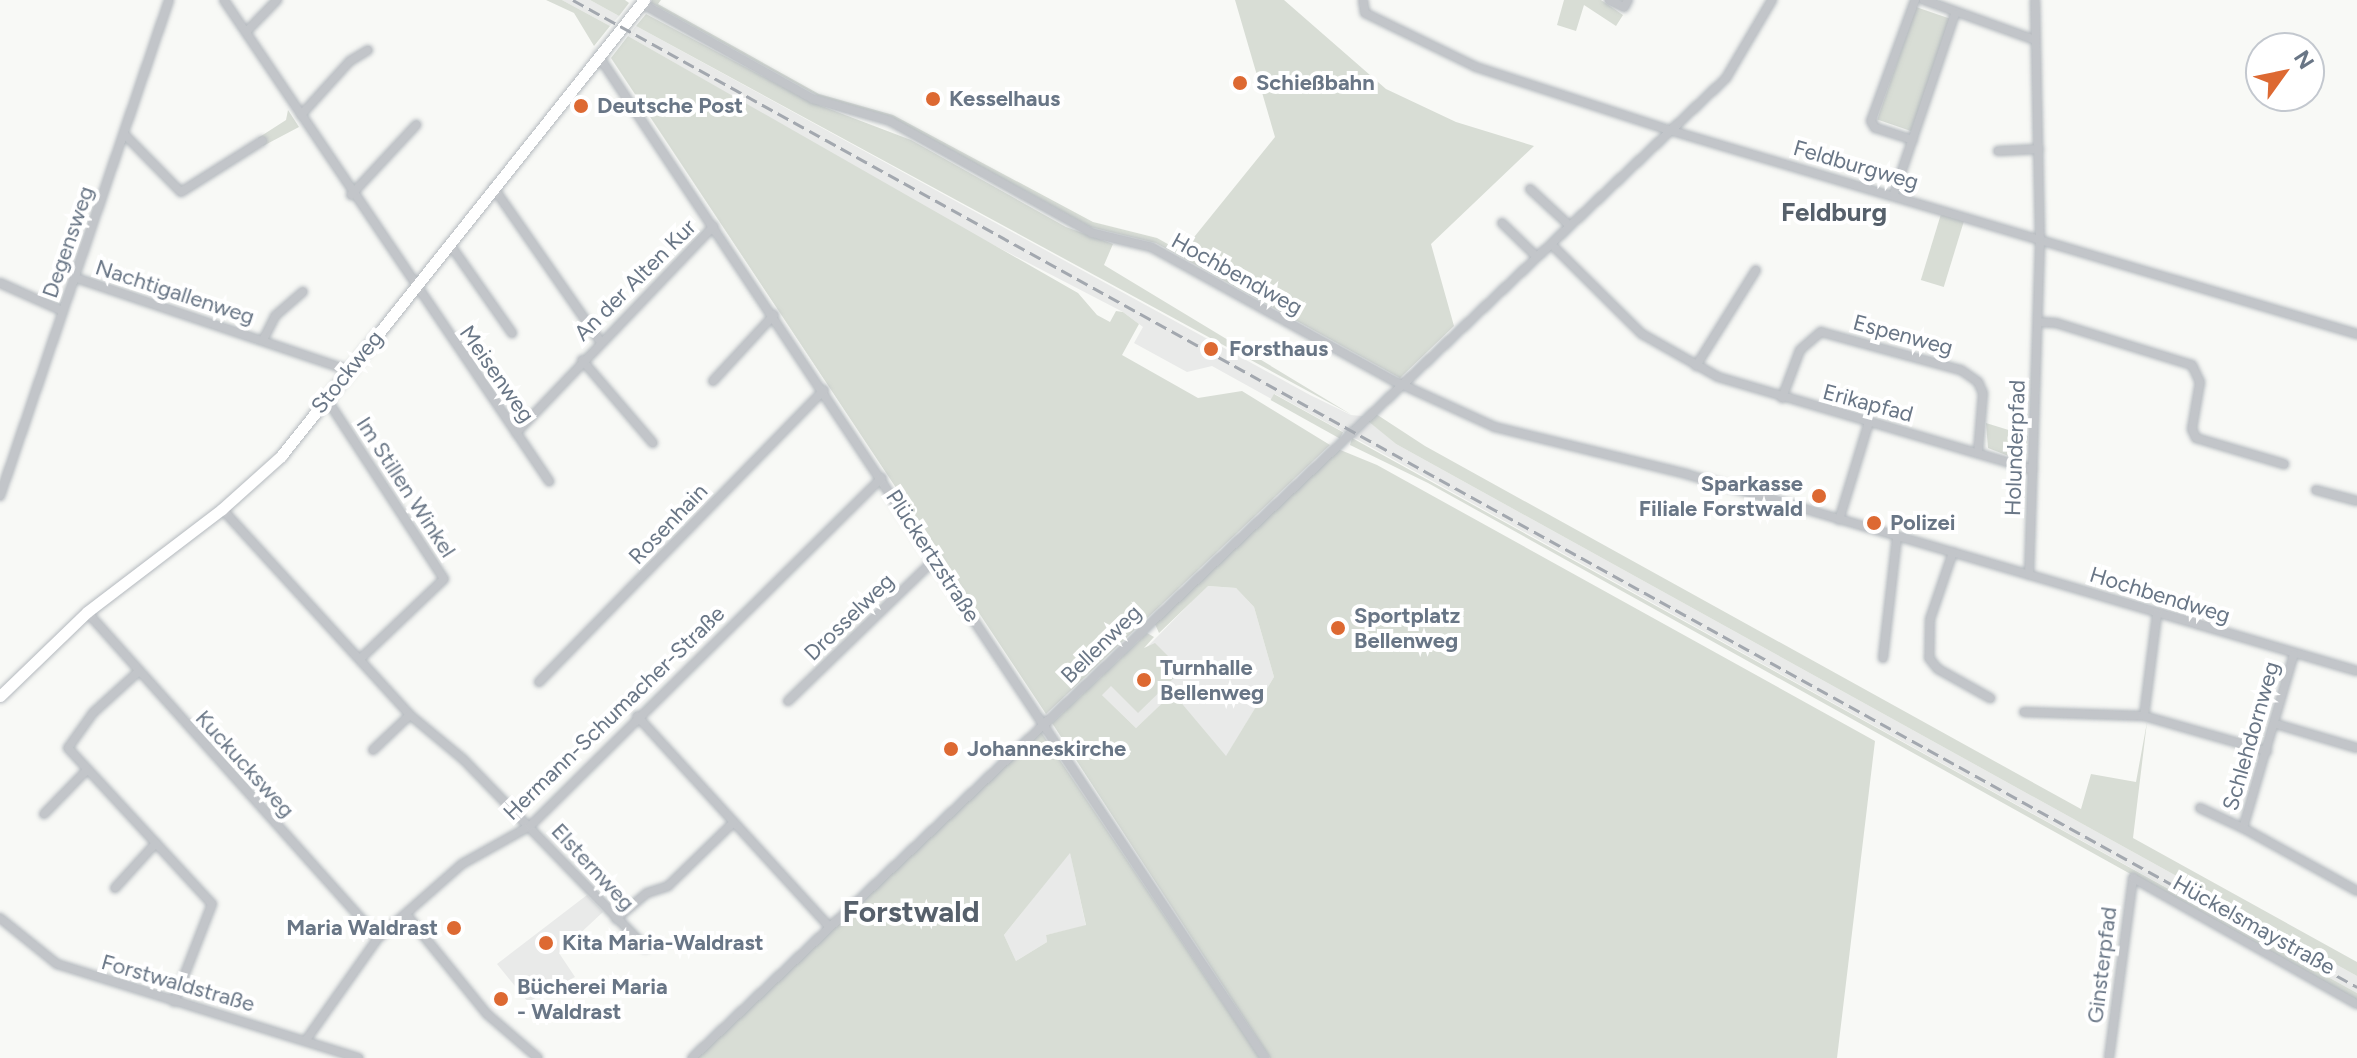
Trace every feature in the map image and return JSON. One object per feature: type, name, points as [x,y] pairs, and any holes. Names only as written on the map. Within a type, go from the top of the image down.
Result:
[{"type":"street","name":"Degensweg","points":[[0,496],[169,0]]},
{"type":"street","name":"Meisenweg","points":[[224,0],[351,195],[549,481]]},
{"type":"street","points":[[246,32],[277,0]]},
{"type":"street","name":"Feldburgweg","points":[[1363,0],[1365,13],[1476,67],[1669,130],[1894,194],[2357,334]]},
{"type":"street","points":[[1609,0],[1624,7],[1628,0]]},
{"type":"street","name":"Bellenweg","points":[[692,1058],[1726,78],[1772,0]]},
{"type":"street","points":[[1913,140],[1875,128],[1871,121],[1915,0]]},
{"type":"street","points":[[1924,0],[1955,14],[2035,40]]},
{"type":"street","name":"Holunderpfad","points":[[2029,575],[2040,239],[2035,0]]},
{"type":"street","name":"Stockweg","points":[[2,691],[87,612],[222,509],[281,456],[640,1]]},
{"type":"street","name":"Hochbendweg","points":[[640,1],[813,99],[890,121],[1092,233],[1151,247],[1401,385],[1537,441],[1686,474],[2357,671]]},
{"type":"street","points":[[1894,194],[1955,14]]},
{"type":"street","points":[[301,115],[350,61],[368,50]]},
{"type":"street","name":"Plückertzstraße","points":[[598,55],[824,390],[1265,1058]]},
{"type":"street","points":[[351,195],[416,125]]},
{"type":"street","points":[[124,134],[181,192],[262,141]]},
{"type":"street","points":[[1998,151],[2039,149]]},
{"type":"street","points":[[493,187],[600,341]]},
{"type":"street","points":[[1530,189],[1570,226]]},
{"type":"street","points":[[1502,223],[1537,257]]},
{"type":"street","name":"An der Alten Kur","points":[[516,433],[600,341],[714,226]]},
{"type":"street","points":[[449,243],[512,333]]},
{"type":"street","name":"Erikapfad","points":[[1551,244],[1642,334],[1696,366],[1782,398],[2033,470]]},
{"type":"street","points":[[1696,366],[1756,270]]},
{"type":"street","name":"Nachtigallenweg","points":[[76,278],[348,370]]},
{"type":"street","points":[[0,283],[63,311]]},
{"type":"street","name":"Nachtigallenweg","points":[[263,340],[275,316],[303,292]]},
{"type":"street","points":[[713,381],[774,315]]},
{"type":"street","points":[[2038,317],[2192,365],[2200,382],[2192,429],[2196,438],[2284,464]]},
{"type":"street","name":"Espenweg","points":[[1782,398],[1800,350],[1821,332],[1961,370],[1978,382],[1983,393],[1978,453]]},
{"type":"street","name":"An der Alten Kur","points":[[582,360],[653,443]]},
{"type":"street","name":"Rosenhain","points":[[539,682],[824,390]]},
{"type":"street","name":"Im Stillen Winkel","points":[[326,398],[444,579],[360,659]]},
{"type":"street","points":[[1839,520],[1869,422]]},
{"type":"street","name":"Hermann-Schumacher-Straße","points":[[306,1040],[378,938],[462,864],[530,826],[637,716],[882,478]]},
{"type":"street","points":[[2316,490],[2357,501]]},
{"type":"street","name":"Elsternweg","points":[[222,509],[410,715],[530,826],[645,947]]},
{"type":"street","points":[[1883,658],[1897,537]]},
{"type":"street","points":[[1953,552],[1930,619],[1929,658],[1938,669],[1990,698]]},
{"type":"street","name":"Drosselweg","points":[[788,701],[935,559]]},
{"type":"street","name":"Kuckucksweg","points":[[87,612],[378,938]]},
{"type":"street","points":[[2144,716],[2157,614]]},
{"type":"street","name":"Schlehdornweg","points":[[2243,828],[2276,724],[2294,654]]},
{"type":"street","points":[[138,672],[72,738],[68,748],[212,904],[174,1002]]},
{"type":"street","points":[[2024,712],[2144,716],[2267,751]]},
{"type":"street","points":[[373,750],[410,715]]},
{"type":"street","points":[[637,716],[829,926]]},
{"type":"street","points":[[2276,724],[2357,748]]},
{"type":"street","points":[[44,814],[86,771]]},
{"type":"street","name":"Schlehdornweg","points":[[2200,808],[2243,828],[2357,891]]},
{"type":"street","points":[[616,919],[647,893],[668,886],[734,822]]},
{"type":"street","points":[[115,888],[156,843]]},
{"type":"street","name":"Hückelsmaystraße","points":[[2133,878],[2357,1004]]},
{"type":"street","name":"Ginsterpfad","points":[[2109,1058],[2133,878]]},
{"type":"street","points":[[406,914],[487,1014],[538,1058]]},
{"type":"street","name":"Forstwaldstraße","points":[[0,918],[57,964],[359,1058]]},
{"type":"shaded area","points":[[546,0],[562,0],[610,26],[594,46],[574,13]]},
{"type":"shaded area","points":[[562,0],[590,0],[619,16],[610,26]]},
{"type":"shaded area","points":[[590,0],[625,0],[629,3],[619,16]]},
{"type":"shaded area","points":[[652,0],[661,0],[658,4],[819,94],[893,115],[1093,222],[1157,238],[1182,252],[1275,137],[1235,0],[1284,0],[1386,89],[1456,122],[1534,146],[1431,244],[1454,326],[1400,378],[1156,243],[1090,227],[891,117],[818,96],[651,3]]},
{"type":"shaded area","points":[[1564,0],[1601,0],[1623,15],[1616,26],[1584,5],[1576,31],[1557,25]]},
{"type":"shaded area","points":[[1916,7],[1951,19],[1912,132],[1877,120]]},
{"type":"shaded area","points":[[646,14],[811,102],[911,140],[1066,227],[1113,244],[1104,265],[1352,415],[636,26]]},
{"type":"shaded area","points":[[636,26],[1310,395],[1351,415],[1372,417],[1369,421],[1396,444],[2357,976],[2357,993],[1275,394],[1275,401],[1212,366],[1187,372],[1134,343],[1143,327],[1123,312],[955,225],[628,36]]},
{"type":"shaded area","points":[[628,36],[1078,293],[1097,315],[1110,322],[1116,311],[1123,312],[1139,324],[1122,355],[1198,398],[1242,391],[1330,445],[1046,714],[611,58]]},
{"type":"shaded area","points":[[288,110],[299,127],[263,146],[258,138],[286,120]]},
{"type":"shaded area","points":[[1941,214],[1964,221],[1944,287],[1921,280]]},
{"type":"shaded area","points":[[1274,394],[1343,432],[1340,438],[1271,400]]},
{"type":"shaded area","points":[[1376,414],[1425,446],[2081,809],[2091,774],[2136,782],[2147,722],[2133,838],[2357,962],[2357,976],[1396,444],[1368,421]]},
{"type":"shaded area","points":[[1986,423],[2028,436],[2025,455],[2011,457],[1988,448]]},
{"type":"shaded area","points":[[1352,438],[2357,993],[2357,1000],[1428,483],[1350,445]]},
{"type":"shaded area","points":[[1338,449],[1377,465],[1875,741],[1837,1058],[1270,1058],[1052,723],[1147,633],[1154,637],[1144,648],[1155,643],[1176,664],[1172,669],[1177,675],[1138,713],[1111,686],[1102,695],[1136,728],[1173,693],[1226,756],[1274,677],[1254,607],[1236,588],[1208,586],[1159,633],[1155,624]]},
{"type":"shaded area","points":[[1207,586],[1236,588],[1254,607],[1274,677],[1226,757],[1173,694],[1136,728],[1101,694]]},
{"type":"shaded area","points":[[1041,732],[1260,1058],[697,1058]],"holes":[[[1070,853],[1086,925],[1046,935],[1047,942],[1016,961],[1004,935]]]},
{"type":"shaded area","points":[[1070,852],[1086,926],[1046,935],[1047,942],[1016,961],[1004,935]]},
{"type":"shaded area","name":"Kita Maria-Waldrast","points":[[587,895],[603,912],[559,953],[575,977],[528,1002],[497,964]]},
{"type":"railway","points":[[573,0],[2357,987]]},
{"type":"place","name":"Schießbahn","points":[[1240,83]]},
{"type":"place","name":"Kesselhaus","points":[[933,99]]},
{"type":"place","name":"Deutsche Post","points":[[581,106]]},
{"type":"place","name":"Forsthaus","points":[[1211,349]]},
{"type":"place","name":"Sparkasse Filiale Forstwald","points":[[1819,496]]},
{"type":"place","name":"Polizei","points":[[1874,523]]},
{"type":"place","name":"Sportplatz Bellenweg","points":[[1338,628]]},
{"type":"place","name":"Turnhalle Bellenweg","points":[[1144,680]]},
{"type":"place","name":"Johanneskirche","points":[[951,749]]},
{"type":"place","name":"Maria Waldrast","points":[[454,928]]},
{"type":"place","name":"Kita Maria-Waldrast","points":[[546,943]]},
{"type":"place","name":"Bücherei Maria - Waldrast","points":[[501,999]]},
{"type":"district","name":"Feldburg","points":[[1834,213]]},
{"type":"district","name":"Forstwald","points":[[911,912]]}]
